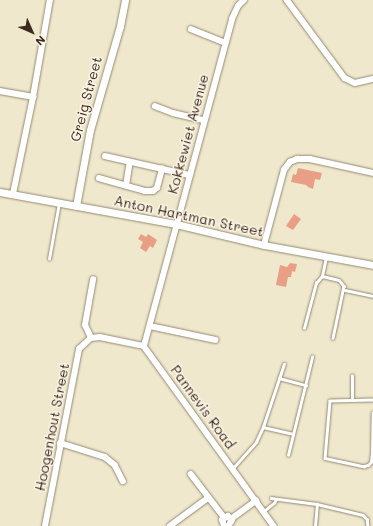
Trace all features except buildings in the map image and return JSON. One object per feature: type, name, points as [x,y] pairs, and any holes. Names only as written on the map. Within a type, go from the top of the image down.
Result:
[{"type":"street","points":[[13,194],[33,97],[50,0]]},
{"type":"street","name":"Greig Street","points":[[76,206],[90,130],[120,26],[125,0]]},
{"type":"street","name":"Kokkewiet Avenue","points":[[144,346],[225,43],[234,12],[244,0]]},
{"type":"street","points":[[287,0],[345,78],[355,83],[373,79]]},
{"type":"street","points":[[191,29],[225,43]]},
{"type":"street","points":[[0,91],[33,97]]},
{"type":"street","points":[[155,106],[173,113],[204,120]]},
{"type":"street","points":[[105,156],[189,175]]},
{"type":"street","points":[[264,245],[286,166],[297,159],[310,159],[373,173]]},
{"type":"street","points":[[126,186],[130,162]]},
{"type":"street","points":[[99,178],[145,191],[156,190],[162,169]]},
{"type":"street","name":"Anton Hartman Street","points":[[0,192],[176,224],[264,245],[373,264]]},
{"type":"street","points":[[93,280],[85,325],[91,338],[103,337],[144,346]]},
{"type":"street","points":[[150,326],[216,340]]},
{"type":"street","name":"Hoogenhout Street","points":[[45,526],[79,349],[91,338]]},
{"type":"street","name":"Pannevis Road","points":[[144,346],[274,526]]},
{"type":"street","points":[[60,443],[105,457],[114,465],[123,481]]},
{"type":"street","points":[[191,474],[224,517],[228,516],[232,519]]},
{"type":"street","points":[[170,526],[208,498]]},
{"type":"street","points":[[231,526],[232,519],[256,501]]},
{"type":"street","points":[[224,517],[222,522],[224,526]]},
{"type":"lane","points":[[50,258],[59,203]]},
{"type":"lane","points":[[304,328],[316,281],[322,276],[326,256]]},
{"type":"lane","points":[[322,276],[341,281],[345,290],[333,338]]},
{"type":"lane","points":[[345,290],[373,296]]},
{"type":"lane","points":[[288,455],[312,357]]},
{"type":"lane","points":[[232,468],[252,448],[263,427],[284,364]]},
{"type":"lane","points":[[352,376],[352,400]]},
{"type":"lane","points":[[279,378],[306,385]]},
{"type":"lane","points":[[373,400],[335,400],[330,402],[325,458],[328,460],[366,466],[371,462],[373,452],[373,413]]},
{"type":"lane","points":[[263,427],[293,434]]},
{"type":"lane","points":[[272,498],[317,504],[363,515],[367,519],[368,526]]},
{"type":"lane","points":[[263,511],[274,503],[276,499]]},
{"type":"lane","points":[[315,526],[317,504]]}]
